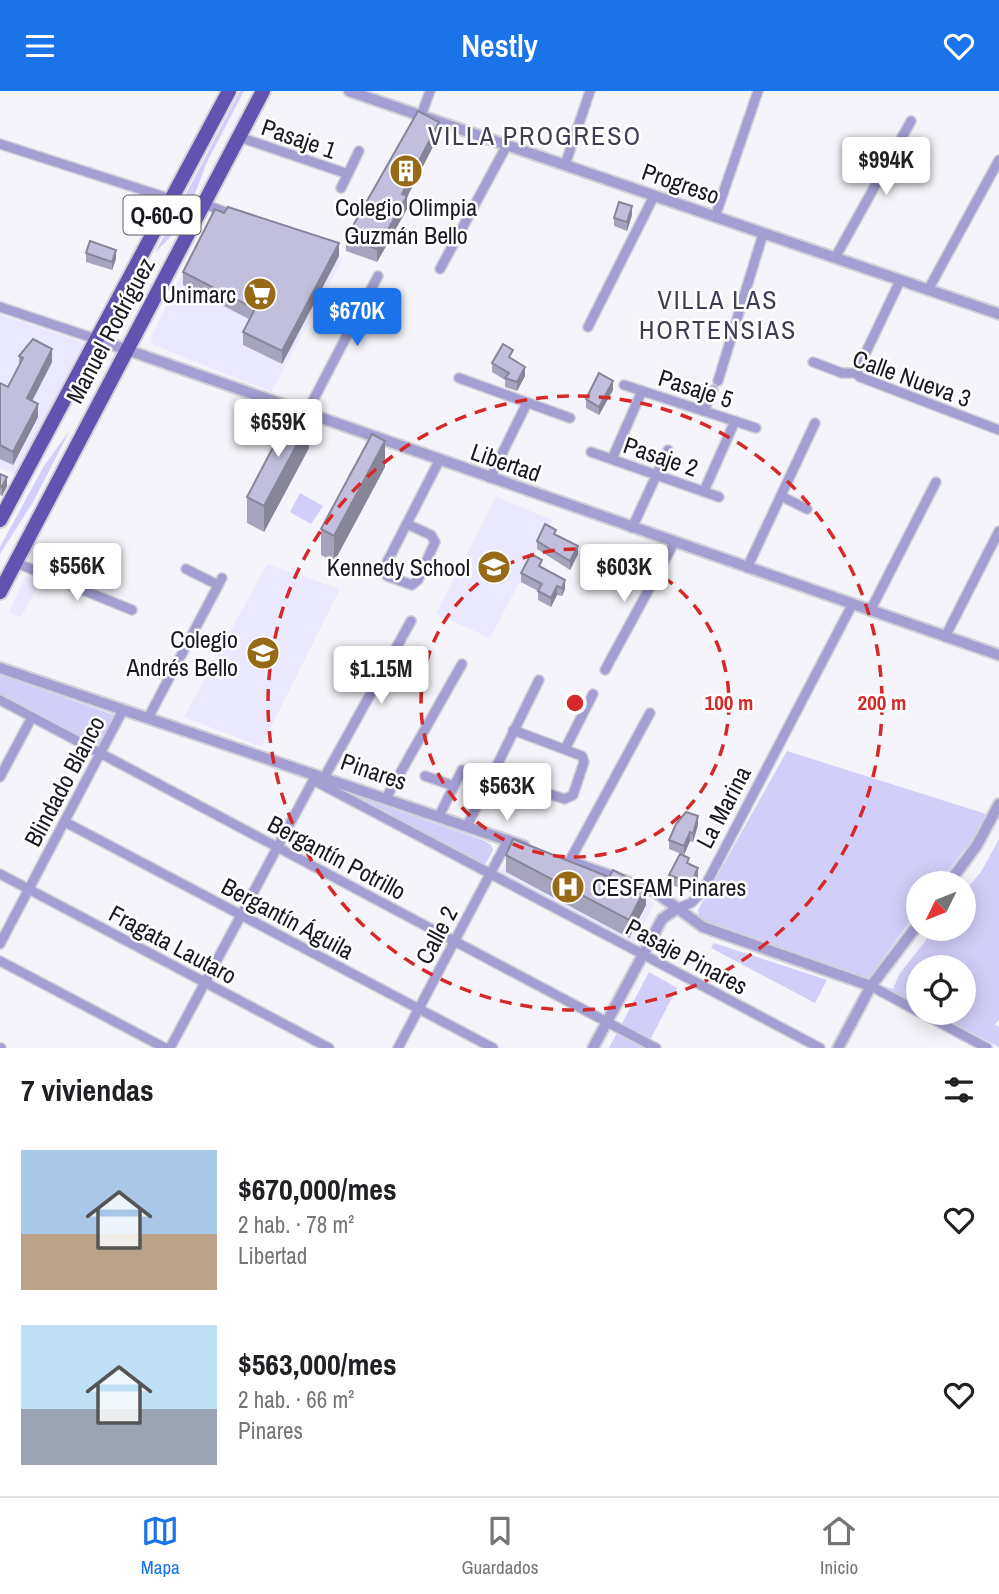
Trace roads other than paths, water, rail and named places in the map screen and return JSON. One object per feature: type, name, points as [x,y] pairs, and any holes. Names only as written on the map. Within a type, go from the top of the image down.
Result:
[{"type":"main road","name":"Manuel Rodríguez","points":[[0,519],[229,91]]},
{"type":"main road","name":"Manuel Rodríguez","points":[[0,592],[13,562],[263,91]]},
{"type":"street","name":"Progreso","points":[[349,91],[999,314]]},
{"type":"street","points":[[421,116],[430,91]]},
{"type":"street","points":[[565,165],[590,91]]},
{"type":"street","points":[[715,217],[758,91]]},
{"type":"street","points":[[835,258],[911,121]]},
{"type":"street","name":"Pasaje 1","points":[[239,137],[348,174]]},
{"type":"street","points":[[0,144],[171,199]]},
{"type":"street","points":[[440,269],[506,145]]},
{"type":"street","points":[[341,188],[359,151]]},
{"type":"street","points":[[928,290],[999,160]]},
{"type":"street","points":[[588,327],[654,196]]},
{"type":"street","points":[[204,204],[252,221]]},
{"type":"street","points":[[718,381],[764,233]]},
{"type":"street","points":[[306,414],[378,276]]},
{"type":"street","points":[[856,373],[900,281]]},
{"type":"street","name":"Libertad","points":[[0,307],[999,655]]},
{"type":"street","name":"Calle Nueva 3","points":[[813,362],[842,373],[856,373],[860,377],[999,430]]},
{"type":"street","points":[[459,378],[570,418]]},
{"type":"street","name":"Pasaje 5","points":[[624,385],[756,428]]},
{"type":"street","points":[[704,411],[713,390]]},
{"type":"street","points":[[612,459],[642,391]]},
{"type":"street","points":[[490,478],[527,403]]},
{"type":"street","points":[[704,491],[735,421]]},
{"type":"street","points":[[747,568],[815,423]]},
{"type":"street","points":[[632,529],[668,450]]},
{"type":"street","name":"Pasaje 2","points":[[591,452],[719,496]]},
{"type":"street","points":[[407,524],[431,535],[435,542],[418,580],[412,585],[387,576],[384,570],[407,524],[439,461]]},
{"type":"street","points":[[870,611],[936,482]]},
{"type":"street","points":[[780,496],[807,509]]},
{"type":"street","points":[[945,637],[999,531]]},
{"type":"street","points":[[605,670],[674,543]]},
{"type":"street","points":[[13,562],[132,610]]},
{"type":"street","points":[[148,718],[220,581],[186,569]]},
{"type":"street","name":"La Marina","points":[[593,1048],[665,915],[694,901],[702,893],[852,605]]},
{"type":"street","points":[[170,1048],[277,847],[411,621]]},
{"type":"street","points":[[386,798],[463,664]]},
{"type":"street","name":"Pinares","points":[[0,668],[532,849]]},
{"type":"street","points":[[467,826],[489,775],[539,680]]},
{"type":"street","points":[[565,749],[593,694]]},
{"type":"street","name":"Bergantín Potrillo","points":[[0,700],[656,1048]]},
{"type":"street","name":"Blindado Blanco","points":[[0,944],[123,710]]},
{"type":"street","points":[[569,862],[650,713]]},
{"type":"street","points":[[0,777],[32,717]]},
{"type":"street","points":[[489,775],[569,798],[584,760],[581,755],[513,730]]},
{"type":"street","points":[[439,816],[462,770]]},
{"type":"street","name":"Pasaje Pinares","points":[[318,776],[490,874],[820,1048]]},
{"type":"street","points":[[425,776],[454,786]]},
{"type":"street","points":[[958,871],[977,845],[999,804]]},
{"type":"street","name":"Bergantín Águila","points":[[65,822],[493,1048]]},
{"type":"street","name":"Calle 2","points":[[398,1048],[508,840]]},
{"type":"street","points":[[557,857],[654,891],[703,927],[871,986],[906,1005]]},
{"type":"street","name":"Fragata Lautaro","points":[[0,874],[329,1048]]},
{"type":"street","points":[[838,1048],[871,986],[906,939]]},
{"type":"street","points":[[0,961],[165,1048]]},
{"type":"street","points":[[944,1025],[987,1048]]},
{"type":"place","name":"Colegio Olimpia Guzmán Bello","points":[[406,171]]},
{"type":"place","name":"Unimarc","points":[[260,294]]},
{"type":"place","name":"Kennedy School","points":[[494,567]]},
{"type":"place","name":"Colegio Andrés Bello","points":[[263,653]]},
{"type":"place","name":"CESFAM Pinares","points":[[568,887]]},
{"type":"district","name":"VILLA PROGRESO","points":[[535,135]]},
{"type":"district","name":"VILLA LAS HORTENSIAS","points":[[718,314]]}]
